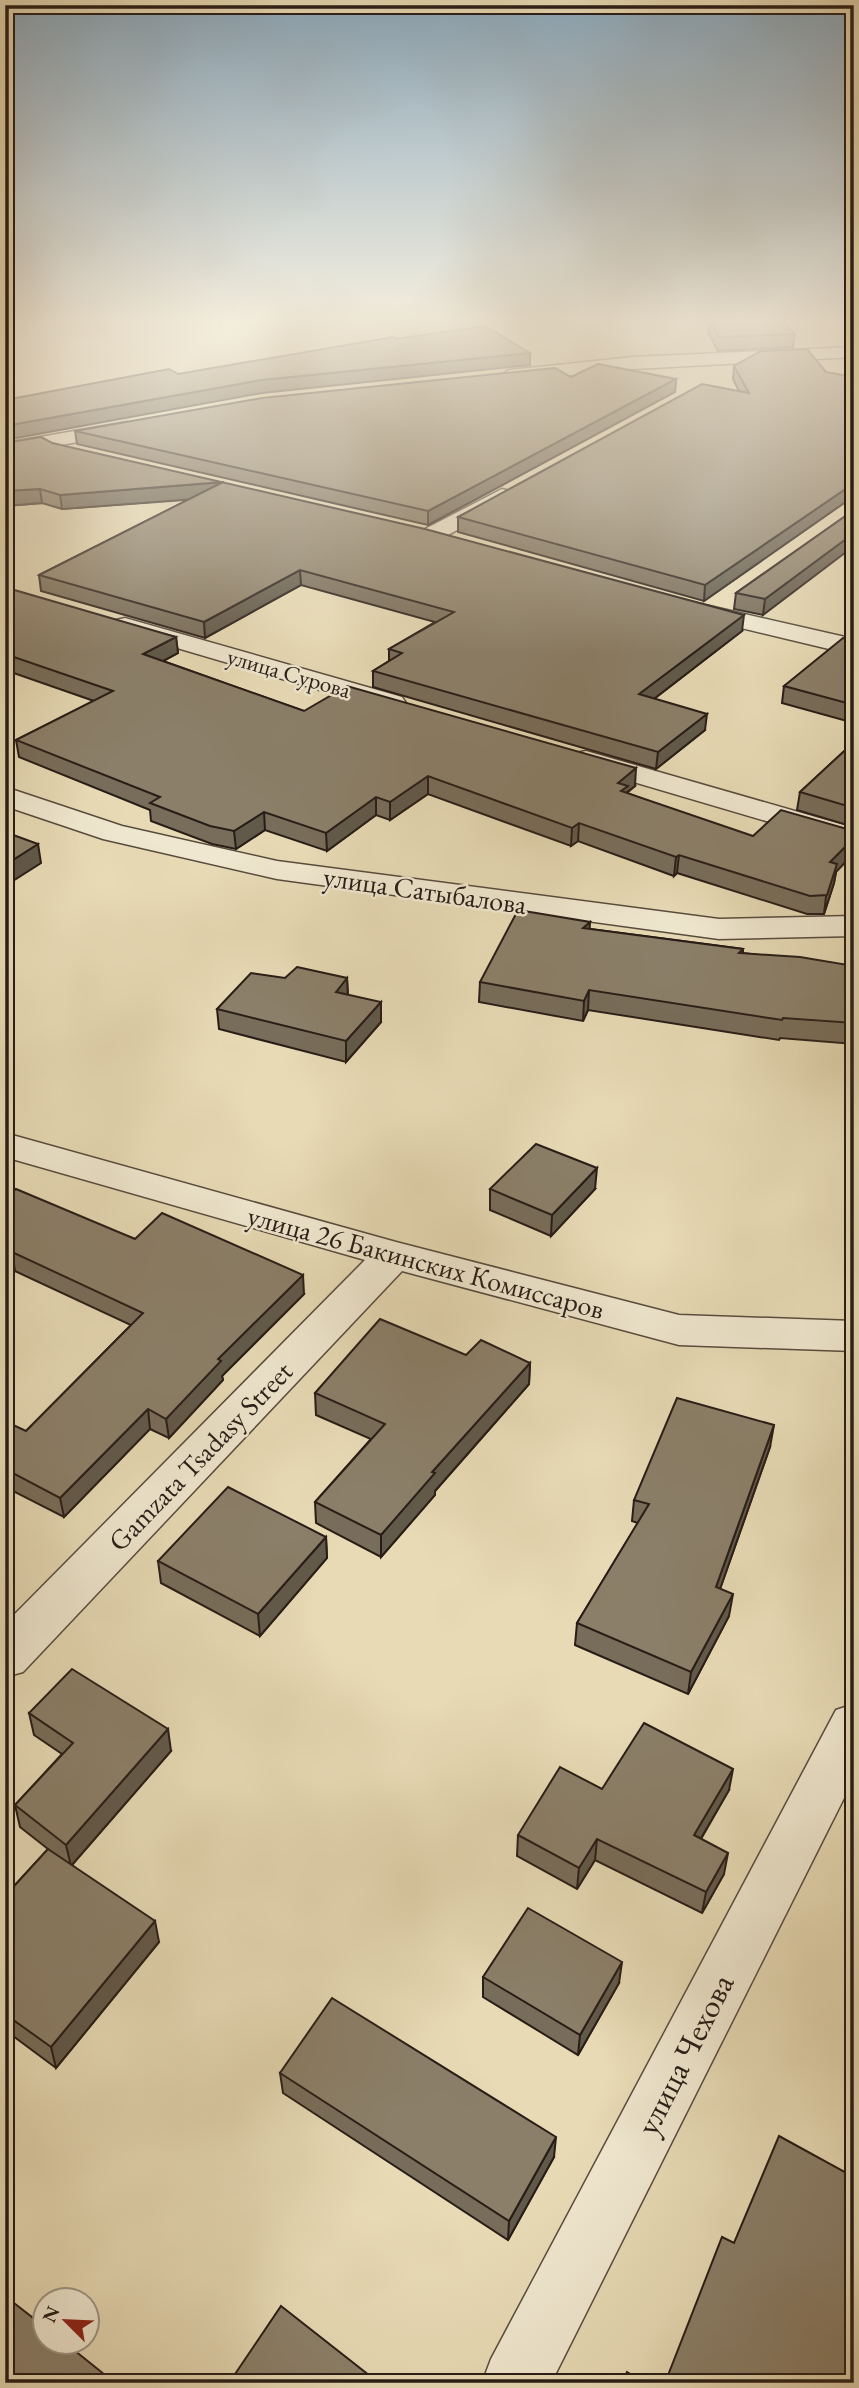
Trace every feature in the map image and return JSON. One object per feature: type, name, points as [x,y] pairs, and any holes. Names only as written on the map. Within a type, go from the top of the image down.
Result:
[{"type":"street","points":[[5,449],[111,431]]},
{"type":"street","points":[[40,445],[94,457]]},
{"type":"street","points":[[431,535],[516,489]]},
{"type":"street","points":[[404,529],[457,543]]},
{"type":"street","points":[[708,613],[730,597]]},
{"type":"street","points":[[668,602],[854,647]]},
{"type":"street","name":"улица Сурова","points":[[94,616],[414,709]]},
{"type":"street","points":[[561,752],[854,838]]},
{"type":"street","name":"улица Сатыбалова","points":[[5,796],[114,833],[277,870],[719,929],[854,926]]},
{"type":"street","name":"улица 26 Бакинских Комиссаров","points":[[5,1146],[394,1255],[679,1329],[854,1336]]},
{"type":"street","name":"Gamzata Tsadasy Street","points":[[5,1657],[394,1255]]},
{"type":"street","name":"улица Чехова","points":[[515,2383],[854,1726]]},
{"type":"building","points":[[77,431],[577,431],[428,511]]},
{"type":"building","points":[[615,431],[854,431],[854,487],[847,488],[705,585],[458,517]]},
{"type":"building","points":[[41,437],[52,443],[222,482],[60,495],[40,489],[5,491],[5,443]]},
{"type":"building","points":[[222,482],[425,529],[744,615],[639,694],[707,714],[658,752],[373,671],[402,653],[389,649],[454,612],[300,570],[204,622],[39,575]]},
{"type":"building","points":[[854,510],[854,533],[765,599],[736,593]]},
{"type":"building","points":[[11,589],[176,637],[143,654],[304,711],[347,686],[636,768],[618,783],[628,786],[621,791],[753,836],[781,810],[854,831],[854,838],[830,862],[837,864],[827,895],[810,896],[679,855],[676,857],[579,823],[572,828],[428,776],[390,802],[376,797],[326,833],[264,812],[234,831],[210,826],[150,803],[160,797],[16,740],[113,691],[5,654],[5,592]]},
{"type":"building","points":[[843,638],[854,640],[854,705],[784,686]]},
{"type":"building","points":[[854,742],[854,808],[800,792]]},
{"type":"building","points":[[5,832],[38,844],[5,865]]},
{"type":"building","points":[[518,910],[590,922],[583,928],[743,949],[739,953],[800,957],[854,966],[854,1023],[782,1020],[589,990],[584,1001],[480,982]]},
{"type":"building","points":[[297,967],[347,978],[336,992],[381,1002],[346,1041],[217,1009],[251,973],[285,978]]},
{"type":"building","points":[[536,1144],[597,1168],[552,1215],[490,1189]]},
{"type":"building","points":[[5,1189],[12,1192],[16,1189],[135,1239],[162,1213],[303,1275],[218,1359],[221,1361],[166,1419],[148,1409],[60,1498],[5,1469],[5,1429],[11,1424],[26,1431],[143,1313],[12,1252],[9,1255],[5,1253]]},
{"type":"building","points":[[380,1319],[466,1355],[481,1340],[530,1363],[432,1472],[435,1473],[381,1535],[315,1502],[385,1424],[315,1393]]},
{"type":"building","points":[[677,1398],[774,1425],[716,1587],[733,1594],[691,1672],[577,1623],[649,1504],[634,1500]]},
{"type":"building","points":[[228,1487],[326,1537],[258,1614],[158,1561]]},
{"type":"building","points":[[72,1669],[168,1729],[66,1845],[15,1805],[73,1743],[29,1713]]},
{"type":"building","points":[[644,1723],[733,1769],[694,1835],[728,1853],[706,1892],[597,1839],[579,1868],[518,1835],[560,1767],[602,1789]]},
{"type":"building","points":[[48,1849],[155,1921],[51,2047],[5,2014],[5,1896]]},
{"type":"building","points":[[528,1908],[622,1962],[580,2035],[483,1977]]},
{"type":"building","points":[[332,1998],[556,2137],[509,2221],[280,2073]]},
{"type":"building","points":[[779,2136],[854,2177],[854,2383],[665,2383],[722,2237],[734,2243]]},
{"type":"building","points":[[5,2296],[32,2317],[32,2356],[81,2356],[115,2383],[5,2383]]},
{"type":"building","points":[[281,2306],[379,2383],[229,2383]]},
{"type":"building","points":[[627,2372],[645,2383],[623,2383]]}]
